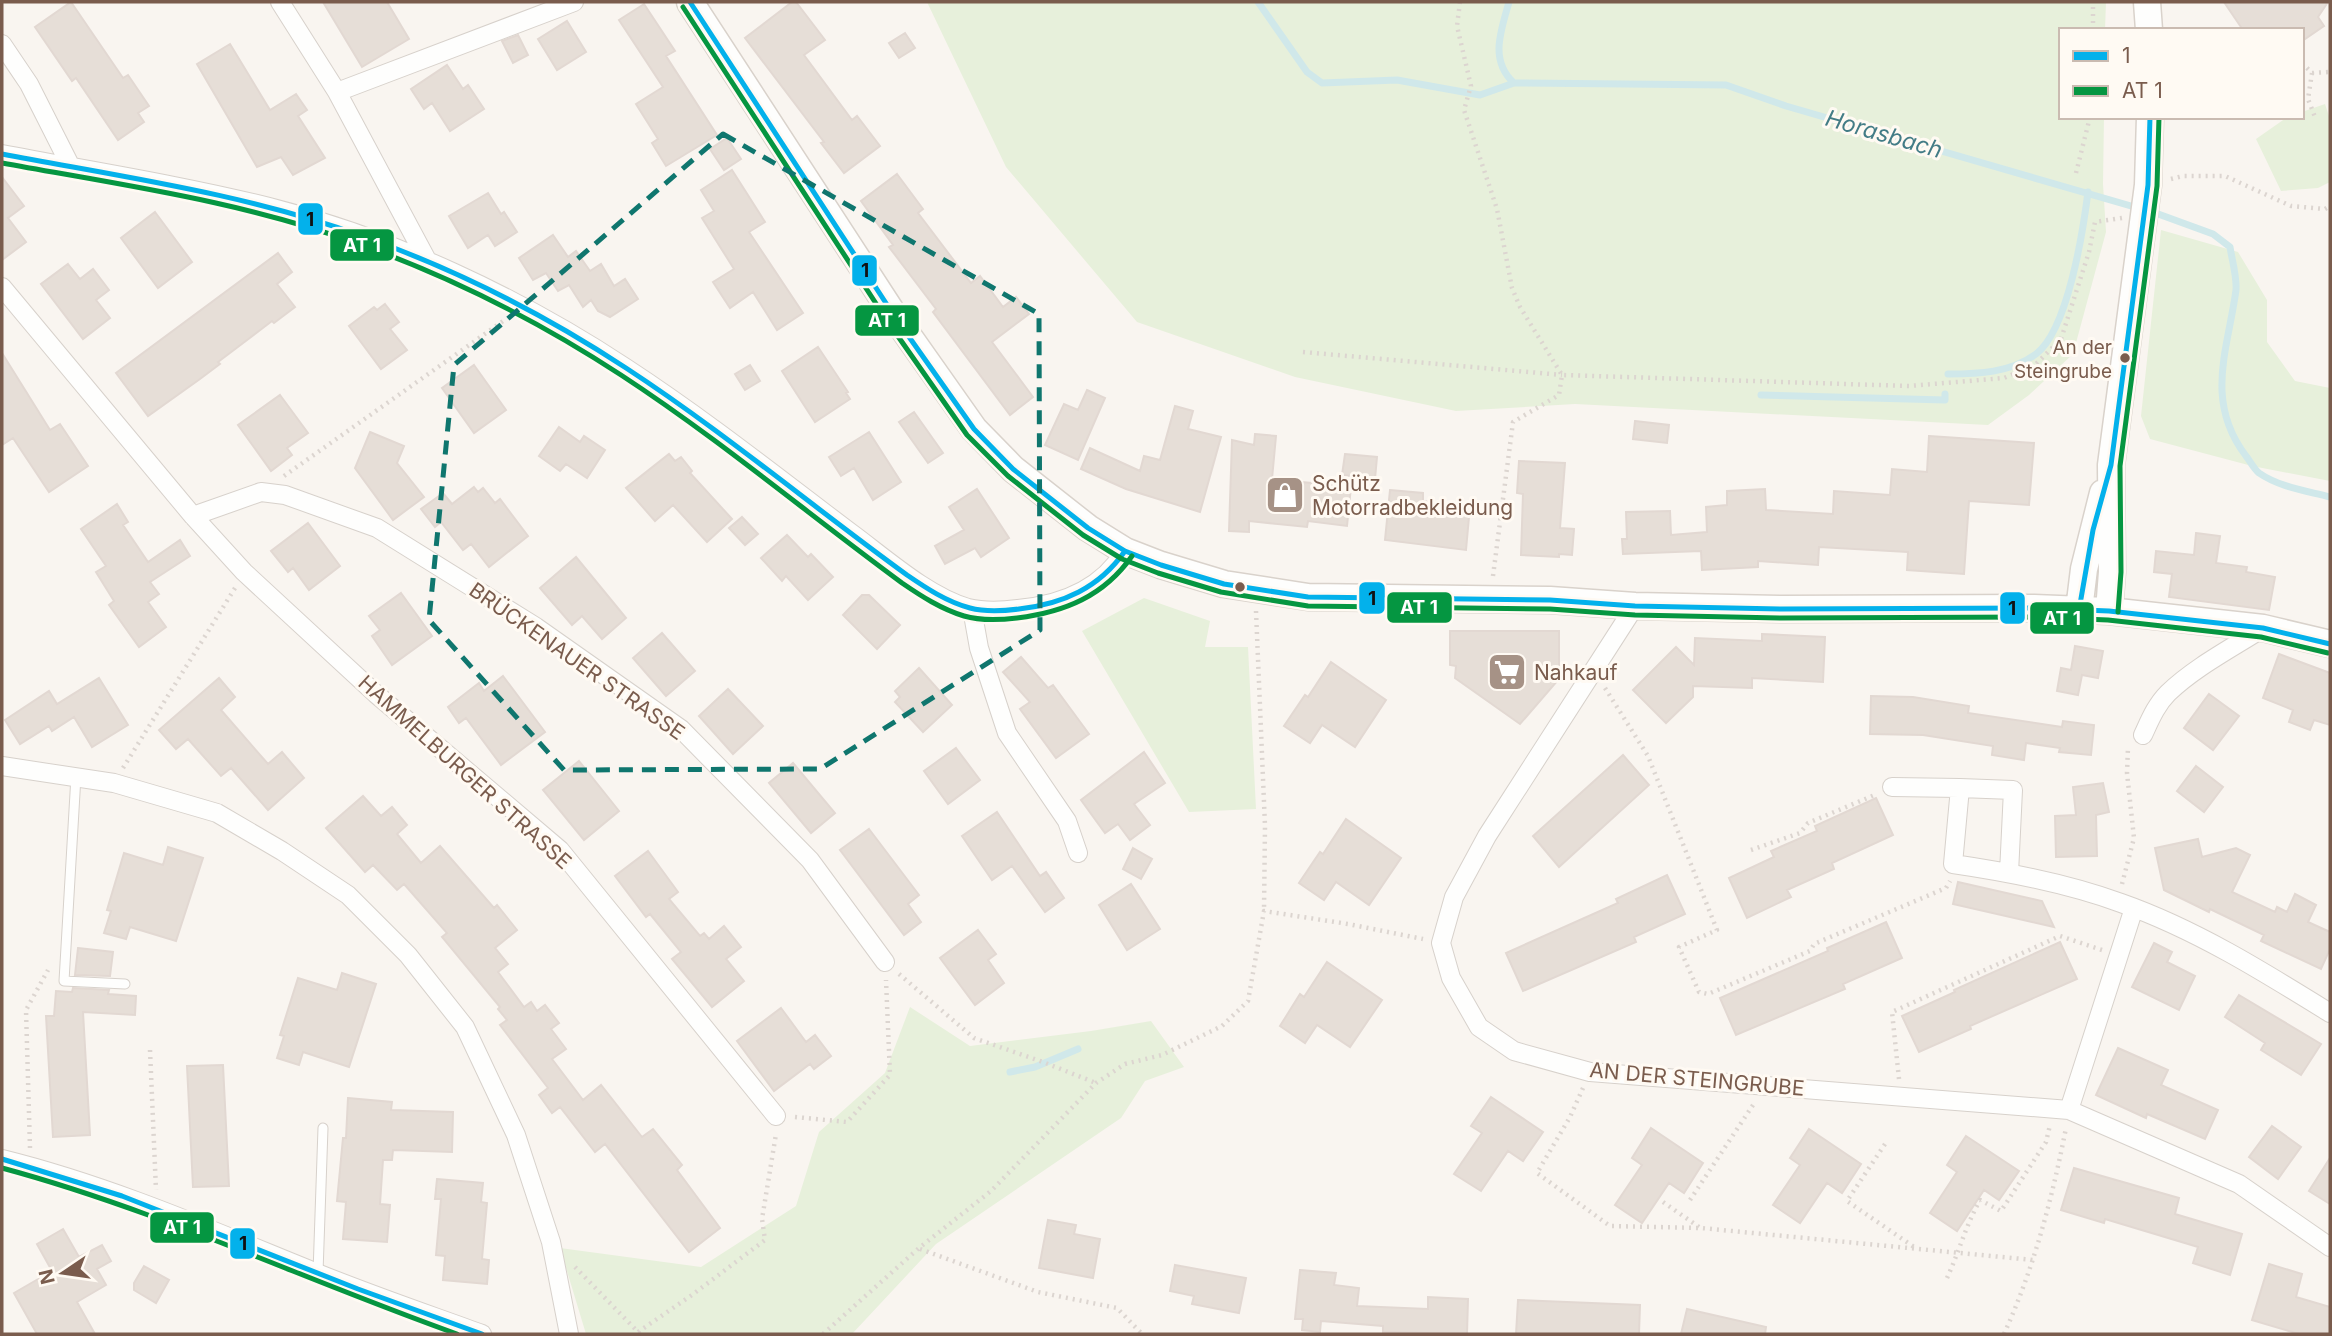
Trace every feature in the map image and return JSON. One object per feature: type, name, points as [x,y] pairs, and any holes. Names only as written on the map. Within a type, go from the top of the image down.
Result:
[{"type":"main road","points":[[690,2],[895,317],[974,429],[1013,469],[1055,504],[1125,551],[1205,579],[1255,591],[1308,597],[1550,600],[1635,606],[1781,609],[2024,607],[2109,611],[2263,628],[2330,644]]},
{"type":"main road","points":[[2147,2],[2149,28]]},
{"type":"main road","points":[[2079,610],[2093,530],[2111,465],[2148,185],[2150,119]]},
{"type":"main road","points":[[2109,611],[2112,572],[2111,465]]},
{"type":"street","points":[[281,2],[337,92],[428,262]]},
{"type":"street","points":[[337,92],[574,2]]},
{"type":"street","points":[[2,44],[29,85],[71,167]]},
{"type":"street","points":[[2,154],[271,208],[350,232],[428,262],[524,307],[626,367],[937,595],[952,603],[972,609],[996,611],[1065,599],[1098,582],[1116,566],[1125,551]]},
{"type":"street","name":"HAMMELBURGER STRASSE","points":[[2,287],[193,516],[244,572],[376,694],[560,850],[776,1116]]},
{"type":"street","points":[[193,516],[261,492]]},
{"type":"street","name":"BRÜCKENAUER STRASSE","points":[[261,492],[285,495],[377,528],[536,627],[681,729],[810,860],[885,962]]},
{"type":"street","points":[[1441,943],[1454,897],[1487,836],[1635,606]]},
{"type":"street","points":[[972,609],[978,648],[1007,733],[1067,821],[1078,853]]},
{"type":"street","points":[[2143,735],[2152,714],[2167,694],[2187,677],[2263,628]]},
{"type":"street","points":[[2,766],[114,783],[217,813],[348,895],[408,954],[465,1027],[516,1135],[551,1242],[569,1334]]},
{"type":"street","points":[[1892,787],[2013,790],[2009,873]]},
{"type":"street","points":[[1960,788],[1953,864],[2009,873],[2126,905],[2175,925],[2330,1013]]},
{"type":"street","points":[[2062,1109],[2119,956],[2126,905]]},
{"type":"street","name":"AN DER STEINGRUBE","points":[[1441,943],[1451,978],[1479,1027],[1514,1051],[1590,1072],[2062,1109],[2238,1185],[2330,1247]]},
{"type":"street","points":[[2,1159],[96,1186],[482,1334]]},
{"type":"lane","points":[[76,776],[64,981],[125,984]]},
{"type":"lane","points":[[318,1273],[323,1128]]},
{"type":"path","points":[[1460,2],[1457,26],[1471,86],[1464,110],[1497,209],[1512,288],[1520,307],[1562,375],[1559,395],[1513,422],[1489,601]]},
{"type":"path","points":[[2093,2],[2093,28]]},
{"type":"path","points":[[2304,65],[2312,73],[2330,72]]},
{"type":"path","points":[[2312,73],[2305,99],[2315,117]]},
{"type":"path","points":[[2076,173],[2090,119]]},
{"type":"path","points":[[2148,185],[2183,176],[2225,176],[2291,206],[2325,209],[2330,206]]},
{"type":"path","points":[[1303,352],[1562,375],[1909,386],[2004,378],[2035,365],[2061,338],[2095,222]]},
{"type":"path","points":[[261,492],[524,307]]},
{"type":"path","points":[[114,783],[244,572]]},
{"type":"path","points":[[823,1334],[919,1248],[991,1191],[1096,1083],[1125,1064],[1162,1055],[1222,1026],[1248,1001],[1264,911],[1265,826],[1255,591]]},
{"type":"path","points":[[1593,670],[1648,756],[1717,930],[1679,947],[1699,992],[1708,994],[1734,984],[1810,951],[1814,944],[1946,888],[1959,865]]},
{"type":"path","points":[[2126,905],[2134,838],[2127,773],[2128,747],[2143,735]]},
{"type":"path","points":[[1751,850],[1800,833],[1808,823],[1892,787]]},
{"type":"path","points":[[1264,911],[1348,924],[1441,943]]},
{"type":"path","points":[[1901,1097],[1892,1012],[2060,936],[2119,956]]},
{"type":"path","points":[[30,1166],[26,1010],[48,973],[48,959]]},
{"type":"path","points":[[885,962],[974,1038],[1096,1083]]},
{"type":"path","points":[[776,1116],[847,1122],[890,1075],[885,962]]},
{"type":"path","points":[[150,1050],[156,1208]]},
{"type":"path","points":[[1590,1072],[1570,1117],[1537,1173],[1610,1226],[1701,1228],[2033,1259]]},
{"type":"path","points":[[1690,1200],[1766,1086]]},
{"type":"path","points":[[1947,1279],[1969,1220],[1980,1200],[2001,1211],[2046,1142],[2062,1109]]},
{"type":"path","points":[[2004,1334],[2021,1297],[2051,1199],[2062,1109]]},
{"type":"path","points":[[551,1242],[639,1333],[765,1240],[762,1219],[775,1141]]},
{"type":"path","points":[[1885,1144],[1847,1201],[1915,1247]]},
{"type":"path","points":[[1663,1202],[1701,1228]]},
{"type":"path","points":[[919,1248],[1038,1292],[1117,1308],[1142,1334]]},
{"type":"highlighted area","points":[[723,134],[1039,314],[1040,630],[820,769],[564,770],[429,620],[454,365]]},
{"type":"green space","points":[[927,2],[2106,2],[2105,28],[2059,28],[2059,119],[2104,119],[2103,184],[2106,232],[2073,354],[2029,395],[1988,425],[1575,404],[1456,411],[1295,377],[1137,322],[1006,167]]},
{"type":"green space","points":[[2325,104],[2330,119],[2330,182],[2318,188],[2281,191],[2256,139],[2285,119],[2304,119],[2304,111]]},
{"type":"green space","points":[[2161,230],[2238,252],[2267,300],[2267,342],[2295,381],[2330,388],[2330,481],[2252,466],[2150,439],[2141,416]]},
{"type":"green space","points":[[1144,598],[1210,621],[1205,647],[1248,647],[1256,809],[1189,812],[1082,631]]},
{"type":"green space","points":[[910,1007],[970,1046],[1151,1021],[1184,1067],[1145,1081],[1121,1118],[936,1244],[852,1334],[586,1334],[560,1248],[701,1267],[796,1206],[819,1132],[885,1073]]},
{"type":"building","points":[[71,2],[123,78],[128,75],[149,106],[138,113],[144,122],[118,140],[76,78],[72,81],[35,27]]},
{"type":"building","points":[[323,2],[387,2],[409,39],[362,67]]},
{"type":"building","points":[[792,2],[796,2],[825,40],[804,55],[852,120],[857,116],[880,146],[844,173],[821,143],[824,142],[745,38]]},
{"type":"building","points":[[2224,2],[2328,2],[2318,17],[2324,26],[2304,40],[2304,28],[2242,28]]},
{"type":"building","points":[[644,4],[675,51],[666,56],[717,135],[666,166],[652,143],[658,139],[636,104],[663,87],[619,20]]},
{"type":"building","points":[[567,21],[586,52],[557,70],[538,39]]},
{"type":"building","points":[[905,33],[915,48],[899,58],[889,43]]},
{"type":"building","points":[[518,35],[528,55],[513,63],[502,41]]},
{"type":"building","points":[[230,44],[270,110],[296,94],[307,110],[298,116],[325,158],[293,175],[281,157],[257,167],[197,64]]},
{"type":"building","points":[[447,65],[463,89],[468,85],[484,109],[450,131],[432,103],[424,109],[411,89]]},
{"type":"building","points":[[727,138],[741,159],[724,170],[710,149]]},
{"type":"building","points":[[732,170],[765,222],[749,232],[803,313],[777,330],[753,292],[730,308],[713,282],[734,269],[702,218],[714,211],[701,190]]},
{"type":"building","points":[[897,174],[923,209],[918,213],[971,283],[980,276],[1003,307],[1016,297],[1029,314],[992,342],[1033,397],[1010,415],[933,312],[936,309],[889,247],[893,245],[861,201]]},
{"type":"building","points":[[2,177],[24,206],[8,218],[26,242],[2,260]]},
{"type":"building","points":[[488,193],[517,232],[495,246],[488,235],[468,248],[449,216]]},
{"type":"building","points":[[155,212],[192,262],[158,288],[121,238]]},
{"type":"building","points":[[553,235],[568,257],[576,251],[590,271],[601,264],[614,286],[625,279],[638,299],[610,317],[598,311],[591,300],[583,307],[569,285],[558,291],[546,273],[533,280],[519,258]]},
{"type":"building","points":[[278,253],[292,272],[277,284],[295,307],[274,323],[272,321],[218,362],[220,364],[148,416],[116,373]]},
{"type":"building","points":[[68,264],[80,279],[93,269],[109,290],[96,300],[110,318],[83,339],[41,284]]},
{"type":"building","points":[[385,304],[399,322],[390,329],[407,350],[381,369],[349,326],[374,307],[377,310]]},
{"type":"building","points":[[818,347],[850,399],[815,422],[782,371]]},
{"type":"building","points":[[2,353],[50,430],[60,424],[88,466],[49,492],[13,438],[2,445]]},
{"type":"building","points":[[474,365],[506,410],[474,433],[442,388]]},
{"type":"building","points":[[750,365],[760,381],[745,390],[735,374]]},
{"type":"building","points":[[1087,390],[1105,398],[1078,460],[1045,445],[1064,404],[1078,410]]},
{"type":"building","points":[[280,395],[308,433],[287,448],[292,455],[271,471],[238,425]]},
{"type":"building","points":[[1175,406],[1193,411],[1188,429],[1221,437],[1200,512],[1126,489],[1081,469],[1090,448],[1140,471],[1144,456],[1160,460]]},
{"type":"building","points":[[914,412],[943,453],[928,463],[899,422]]},
{"type":"building","points":[[1635,421],[1669,425],[1667,443],[1633,439]]},
{"type":"building","points":[[559,427],[580,442],[584,436],[605,450],[587,478],[566,464],[560,471],[539,456]]},
{"type":"building","points":[[370,432],[404,446],[397,463],[424,497],[393,520],[355,468]]},
{"type":"building","points":[[869,432],[901,482],[873,500],[854,468],[841,476],[829,457]]},
{"type":"building","points":[[1255,434],[1276,436],[1272,479],[1351,487],[1347,526],[1308,521],[1307,527],[1249,521],[1249,532],[1229,531],[1232,440],[1254,445]]},
{"type":"building","points":[[1929,436],[2034,443],[2029,505],[1969,501],[1964,574],[1907,570],[1908,552],[1819,547],[1818,565],[1758,561],[1758,567],[1702,570],[1701,551],[1623,554],[1622,539],[1627,539],[1626,512],[1670,511],[1671,535],[1707,532],[1706,507],[1727,505],[1727,491],[1765,489],[1766,510],[1833,514],[1834,491],[1890,495],[1892,469],[1927,472]]},
{"type":"building","points":[[669,454],[675,461],[681,457],[692,471],[690,473],[732,519],[707,542],[673,505],[655,521],[626,488]]},
{"type":"building","points":[[1345,454],[1377,457],[1375,479],[1342,475]]},
{"type":"building","points":[[1519,461],[1565,463],[1560,528],[1574,529],[1572,555],[1521,555],[1523,494],[1517,493]]},
{"type":"building","points":[[474,487],[478,492],[483,488],[495,503],[500,499],[528,536],[489,567],[471,544],[463,550],[441,522],[435,527],[421,509],[443,493],[452,504]]},
{"type":"building","points":[[977,489],[1009,538],[981,557],[975,548],[945,564],[935,546],[964,530],[949,507]]},
{"type":"building","points":[[1390,490],[1423,493],[1423,501],[1470,506],[1466,550],[1385,540]]},
{"type":"building","points":[[117,504],[128,522],[123,525],[148,562],[180,540],[190,556],[150,582],[159,594],[148,602],[166,627],[139,647],[109,605],[114,601],[96,572],[106,566],[81,529]]},
{"type":"building","points":[[742,517],[758,534],[745,545],[729,528]]},
{"type":"building","points":[[308,523],[340,566],[309,590],[293,568],[288,572],[271,551]]},
{"type":"building","points":[[2196,533],[2220,536],[2216,563],[2247,567],[2246,572],[2275,577],[2269,610],[2169,597],[2172,574],[2154,572],[2156,551],[2194,555]]},
{"type":"building","points":[[787,535],[808,557],[811,554],[833,577],[808,600],[786,576],[782,581],[761,558]]},
{"type":"building","points":[[576,557],[626,618],[602,639],[582,616],[572,625],[540,588]]},
{"type":"building","points":[[401,593],[432,636],[392,665],[372,636],[380,630],[369,616]]},
{"type":"building","points":[[862,595],[869,595],[900,625],[877,649],[843,615]]},
{"type":"building","name":"Nahkauf","points":[[1450,631],[1559,631],[1559,679],[1520,724],[1455,678],[1456,666],[1450,665]]},
{"type":"building","points":[[662,633],[695,671],[666,696],[633,658]]},
{"type":"building","points":[[1762,634],[1825,637],[1823,682],[1752,678],[1752,688],[1693,686],[1693,697],[1666,723],[1633,690],[1676,647],[1694,665],[1695,638],[1762,641]]},
{"type":"building","points":[[2075,646],[2103,651],[2098,678],[2082,675],[2078,695],[2057,691],[2061,668],[2071,670]]},
{"type":"building","points":[[2279,654],[2330,673],[2330,725],[2314,720],[2310,730],[2289,722],[2293,710],[2263,698]]},
{"type":"building","points":[[1021,657],[1048,688],[1053,685],[1089,734],[1056,758],[1020,709],[1030,702],[1003,672]]},
{"type":"building","points":[[1331,662],[1386,700],[1355,747],[1322,725],[1310,743],[1284,726],[1305,695],[1308,697]]},
{"type":"building","points":[[919,668],[952,705],[923,732],[895,702],[900,697],[895,691]]},
{"type":"building","points":[[503,676],[545,732],[501,765],[466,718],[459,723],[448,707],[479,683],[484,691]]},
{"type":"building","points":[[99,678],[128,725],[92,747],[74,717],[52,731],[49,726],[20,744],[5,720],[49,691],[57,704]]},
{"type":"building","points":[[219,678],[235,697],[221,710],[268,764],[282,752],[304,778],[268,810],[231,768],[221,776],[188,739],[176,749],[159,730]]},
{"type":"building","points":[[728,689],[763,726],[733,754],[699,716]]},
{"type":"building","points":[[2209,694],[2239,716],[2213,750],[2184,728]]},
{"type":"building","points":[[1871,696],[1913,697],[1969,706],[1968,713],[2062,727],[2063,721],[2094,725],[2091,755],[2059,752],[2060,748],[2026,743],[2024,760],[1992,755],[1993,746],[1923,735],[1870,734]]},
{"type":"building","points":[[956,748],[980,780],[948,804],[924,771]]},
{"type":"building","points":[[1144,752],[1165,783],[1134,804],[1150,825],[1130,840],[1118,824],[1105,833],[1081,800]]},
{"type":"building","points":[[1623,755],[1649,785],[1559,867],[1533,836]]},
{"type":"building","points":[[579,761],[619,811],[584,840],[543,790]]},
{"type":"building","points":[[793,763],[835,813],[811,833],[769,783]]},
{"type":"building","points":[[2196,766],[2223,787],[2204,812],[2177,791]]},
{"type":"building","points":[[2103,783],[2109,812],[2096,815],[2097,856],[2056,857],[2055,816],[2076,815],[2073,787]]},
{"type":"building","points":[[363,796],[381,816],[392,807],[407,825],[397,834],[421,863],[440,846],[494,908],[497,905],[517,930],[495,948],[508,964],[498,972],[524,1007],[531,1002],[537,1011],[545,1005],[559,1023],[551,1029],[566,1049],[552,1059],[583,1100],[601,1085],[642,1137],[653,1129],[682,1165],[677,1170],[720,1228],[689,1252],[605,1144],[595,1152],[560,1107],[552,1113],[539,1095],[548,1088],[500,1025],[507,1020],[498,1009],[500,1007],[442,937],[447,933],[404,884],[397,890],[373,865],[365,872],[326,828]]},
{"type":"building","points":[[1876,798],[1893,835],[1832,863],[1834,869],[1787,890],[1791,897],[1747,918],[1729,878],[1774,857],[1771,851],[1817,831],[1815,826]]},
{"type":"building","points":[[997,812],[1040,876],[1046,872],[1064,898],[1045,912],[1012,866],[992,880],[962,836]]},
{"type":"building","points":[[1346,819],[1401,858],[1369,905],[1336,882],[1324,900],[1299,883],[1320,852],[1323,854]]},
{"type":"building","points":[[869,829],[919,895],[908,904],[921,922],[904,935],[840,850]]},
{"type":"building","points":[[2198,839],[2202,857],[2236,848],[2250,855],[2232,892],[2275,912],[2277,907],[2287,912],[2295,894],[2316,905],[2308,922],[2330,932],[2330,949],[2321,969],[2261,941],[2264,935],[2164,890],[2155,848]]},
{"type":"building","points":[[168,847],[203,858],[176,941],[130,927],[126,939],[104,933],[111,911],[107,910],[124,853],[163,865]]},
{"type":"building","points":[[1133,848],[1152,859],[1141,879],[1123,869]]},
{"type":"building","points":[[648,851],[678,892],[669,899],[700,936],[704,933],[709,939],[724,926],[741,947],[726,959],[744,981],[712,1007],[672,959],[681,952],[650,914],[646,917],[615,876]]},
{"type":"building","points":[[1667,875],[1685,914],[1634,937],[1636,942],[1523,991],[1506,953],[1618,903],[1616,899]]},
{"type":"building","points":[[1958,882],[2042,901],[2054,927],[1953,904]]},
{"type":"building","points":[[1131,884],[1160,929],[1127,950],[1099,905]]},
{"type":"building","points":[[1886,922],[1902,958],[1843,984],[1845,989],[1736,1035],[1720,998],[1828,951],[1827,948]]},
{"type":"building","points":[[978,930],[996,954],[988,960],[1004,983],[975,1005],[940,958]]},
{"type":"building","points":[[2060,942],[2077,979],[1970,1026],[1971,1029],[1919,1052],[1902,1016]]},
{"type":"building","points":[[2154,943],[2172,952],[2167,962],[2195,976],[2179,1010],[2132,987]]},
{"type":"building","points":[[78,948],[113,952],[110,976],[75,975]]},
{"type":"building","points":[[1327,962],[1382,1000],[1350,1047],[1317,1025],[1305,1043],[1280,1026],[1300,994],[1304,997]]},
{"type":"building","points":[[342,973],[376,984],[349,1067],[303,1052],[299,1065],[277,1058],[284,1036],[280,1035],[298,978],[337,990]]},
{"type":"building","points":[[73,988],[109,990],[108,994],[136,996],[135,1015],[83,1012],[90,1135],[53,1137],[46,1016],[54,1016],[56,991],[72,992]]},
{"type":"building","points":[[2239,995],[2321,1044],[2301,1075],[2261,1050],[2265,1043],[2225,1017]]},
{"type":"building","points":[[781,1008],[806,1042],[815,1035],[831,1056],[814,1069],[810,1064],[774,1091],[737,1041]]},
{"type":"building","points":[[2118,1048],[2168,1070],[2161,1085],[2218,1110],[2205,1139],[2147,1114],[2146,1118],[2096,1095]]},
{"type":"building","points":[[223,1065],[229,1186],[193,1187],[187,1066]]},
{"type":"building","points":[[1491,1097],[1543,1132],[1523,1161],[1508,1151],[1481,1191],[1454,1174],[1482,1133],[1471,1126]]},
{"type":"building","points":[[348,1098],[392,1102],[391,1110],[453,1112],[452,1152],[393,1150],[392,1160],[383,1160],[380,1204],[390,1205],[387,1242],[343,1239],[346,1202],[337,1201],[343,1138],[346,1138]]},
{"type":"building","points":[[2272,1126],[2301,1147],[2278,1179],[2249,1157]]},
{"type":"building","points":[[1651,1128],[1703,1163],[1684,1193],[1669,1183],[1642,1223],[1615,1205],[1642,1165],[1632,1158]]},
{"type":"building","points":[[1809,1129],[1861,1164],[1842,1193],[1827,1183],[1800,1223],[1773,1205],[1800,1165],[1790,1158]]},
{"type":"building","points":[[1966,1136],[2019,1171],[1999,1200],[1984,1190],[1957,1231],[1930,1213],[1957,1172],[1947,1165]]},
{"type":"building","points":[[2330,1158],[2330,1204],[2309,1191]]},
{"type":"building","points":[[2074,1168],[2179,1198],[2175,1214],[2242,1234],[2230,1275],[2193,1263],[2198,1247],[2105,1219],[2104,1223],[2061,1210]]},
{"type":"building","points":[[437,1179],[483,1183],[481,1202],[487,1203],[482,1259],[489,1260],[487,1284],[443,1280],[445,1256],[436,1255],[441,1199],[435,1199]]},
{"type":"building","points":[[1048,1220],[1076,1225],[1074,1234],[1100,1239],[1093,1278],[1039,1268]]},
{"type":"building","points":[[63,1229],[79,1257],[102,1245],[111,1261],[97,1269],[106,1285],[77,1302],[95,1334],[37,1334],[14,1293],[52,1271],[37,1244]]},
{"type":"building","points":[[2269,1264],[2302,1274],[2296,1297],[2330,1307],[2330,1334],[2299,1334],[2252,1320]]},
{"type":"building","points":[[1175,1265],[1246,1278],[1239,1313],[1192,1304],[1194,1296],[1170,1291]]},
{"type":"building","points":[[144,1266],[169,1280],[156,1303],[134,1290],[134,1283]]},
{"type":"building","points":[[1300,1270],[1336,1273],[1334,1285],[1359,1288],[1357,1306],[1428,1309],[1428,1297],[1468,1299],[1467,1334],[1383,1332],[1383,1326],[1321,1321],[1320,1332],[1302,1330],[1303,1319],[1295,1319]]},
{"type":"building","points":[[1518,1300],[1640,1305],[1639,1334],[1516,1334]]},
{"type":"building","points":[[1687,1309],[1766,1327],[1765,1334],[1681,1334]]},
{"type":"waterway","name":"Horasbach","points":[[1258,2],[1307,72],[1322,83],[1397,80],[1480,95],[1514,83],[1726,85],[1786,106],[2138,208]]},
{"type":"waterway","points":[[1509,2],[1500,34],[1499,55],[1506,74],[1514,83]]},
{"type":"waterway","points":[[1948,374],[2005,369],[2036,354],[2047,342],[2057,324],[2072,279],[2088,192]]},
{"type":"waterway","name":"Horasbach","points":[[2150,211],[2213,234],[2230,247],[2236,290],[2222,374],[2222,395],[2233,435],[2246,456],[2257,471],[2275,482],[2330,497]]},
{"type":"waterway","points":[[1761,395],[1945,400],[1945,394]]},
{"type":"waterway","points":[[1010,1072],[1035,1067],[1078,1049]]},
{"type":"transit line","name":"1","points":[[690,2],[895,317],[974,429],[1013,469],[1088,528],[1125,551],[1224,584],[1308,597],[1550,600],[1635,606],[1781,609],[2034,608],[2109,611],[2263,628],[2330,644]]},
{"type":"transit line","points":[[683,7],[888,322],[967,435],[1008,476],[1083,535],[1122,559],[1221,592],[1308,606],[1550,609],[1635,615],[1781,618],[2034,617],[2108,620],[2261,637],[2328,653]]},
{"type":"transit line","name":"1","points":[[2079,610],[2093,530],[2111,465],[2148,185],[2150,119]]},
{"type":"transit line","points":[[2118,612],[2121,572],[2120,466],[2157,186],[2159,119]]},
{"type":"transit line","name":"1","points":[[2,154],[184,188],[274,209],[362,236],[465,278],[531,311],[626,368],[698,418],[907,575],[961,605],[994,611],[1050,603],[1092,584],[1104,575],[1125,551]]},
{"type":"transit line","points":[[2,163],[184,196],[274,217],[362,245],[463,287],[527,319],[621,375],[728,451],[902,583],[932,602],[964,616],[1004,619],[1035,615],[1067,606],[1096,592],[1109,582],[1132,556]]},
{"type":"transit line","name":"1","points":[[2,1159],[122,1196],[358,1289],[482,1334]]},
{"type":"transit line","points":[[2,1168],[118,1204],[457,1334]]},
{"type":"place","name":"An der Steingrube","points":[[2125,358]]},
{"type":"place","name":"Schütz Motorradbekleidung","points":[[1285,495]]},
{"type":"place","name":"Nahkauf","points":[[1507,672]]}]
